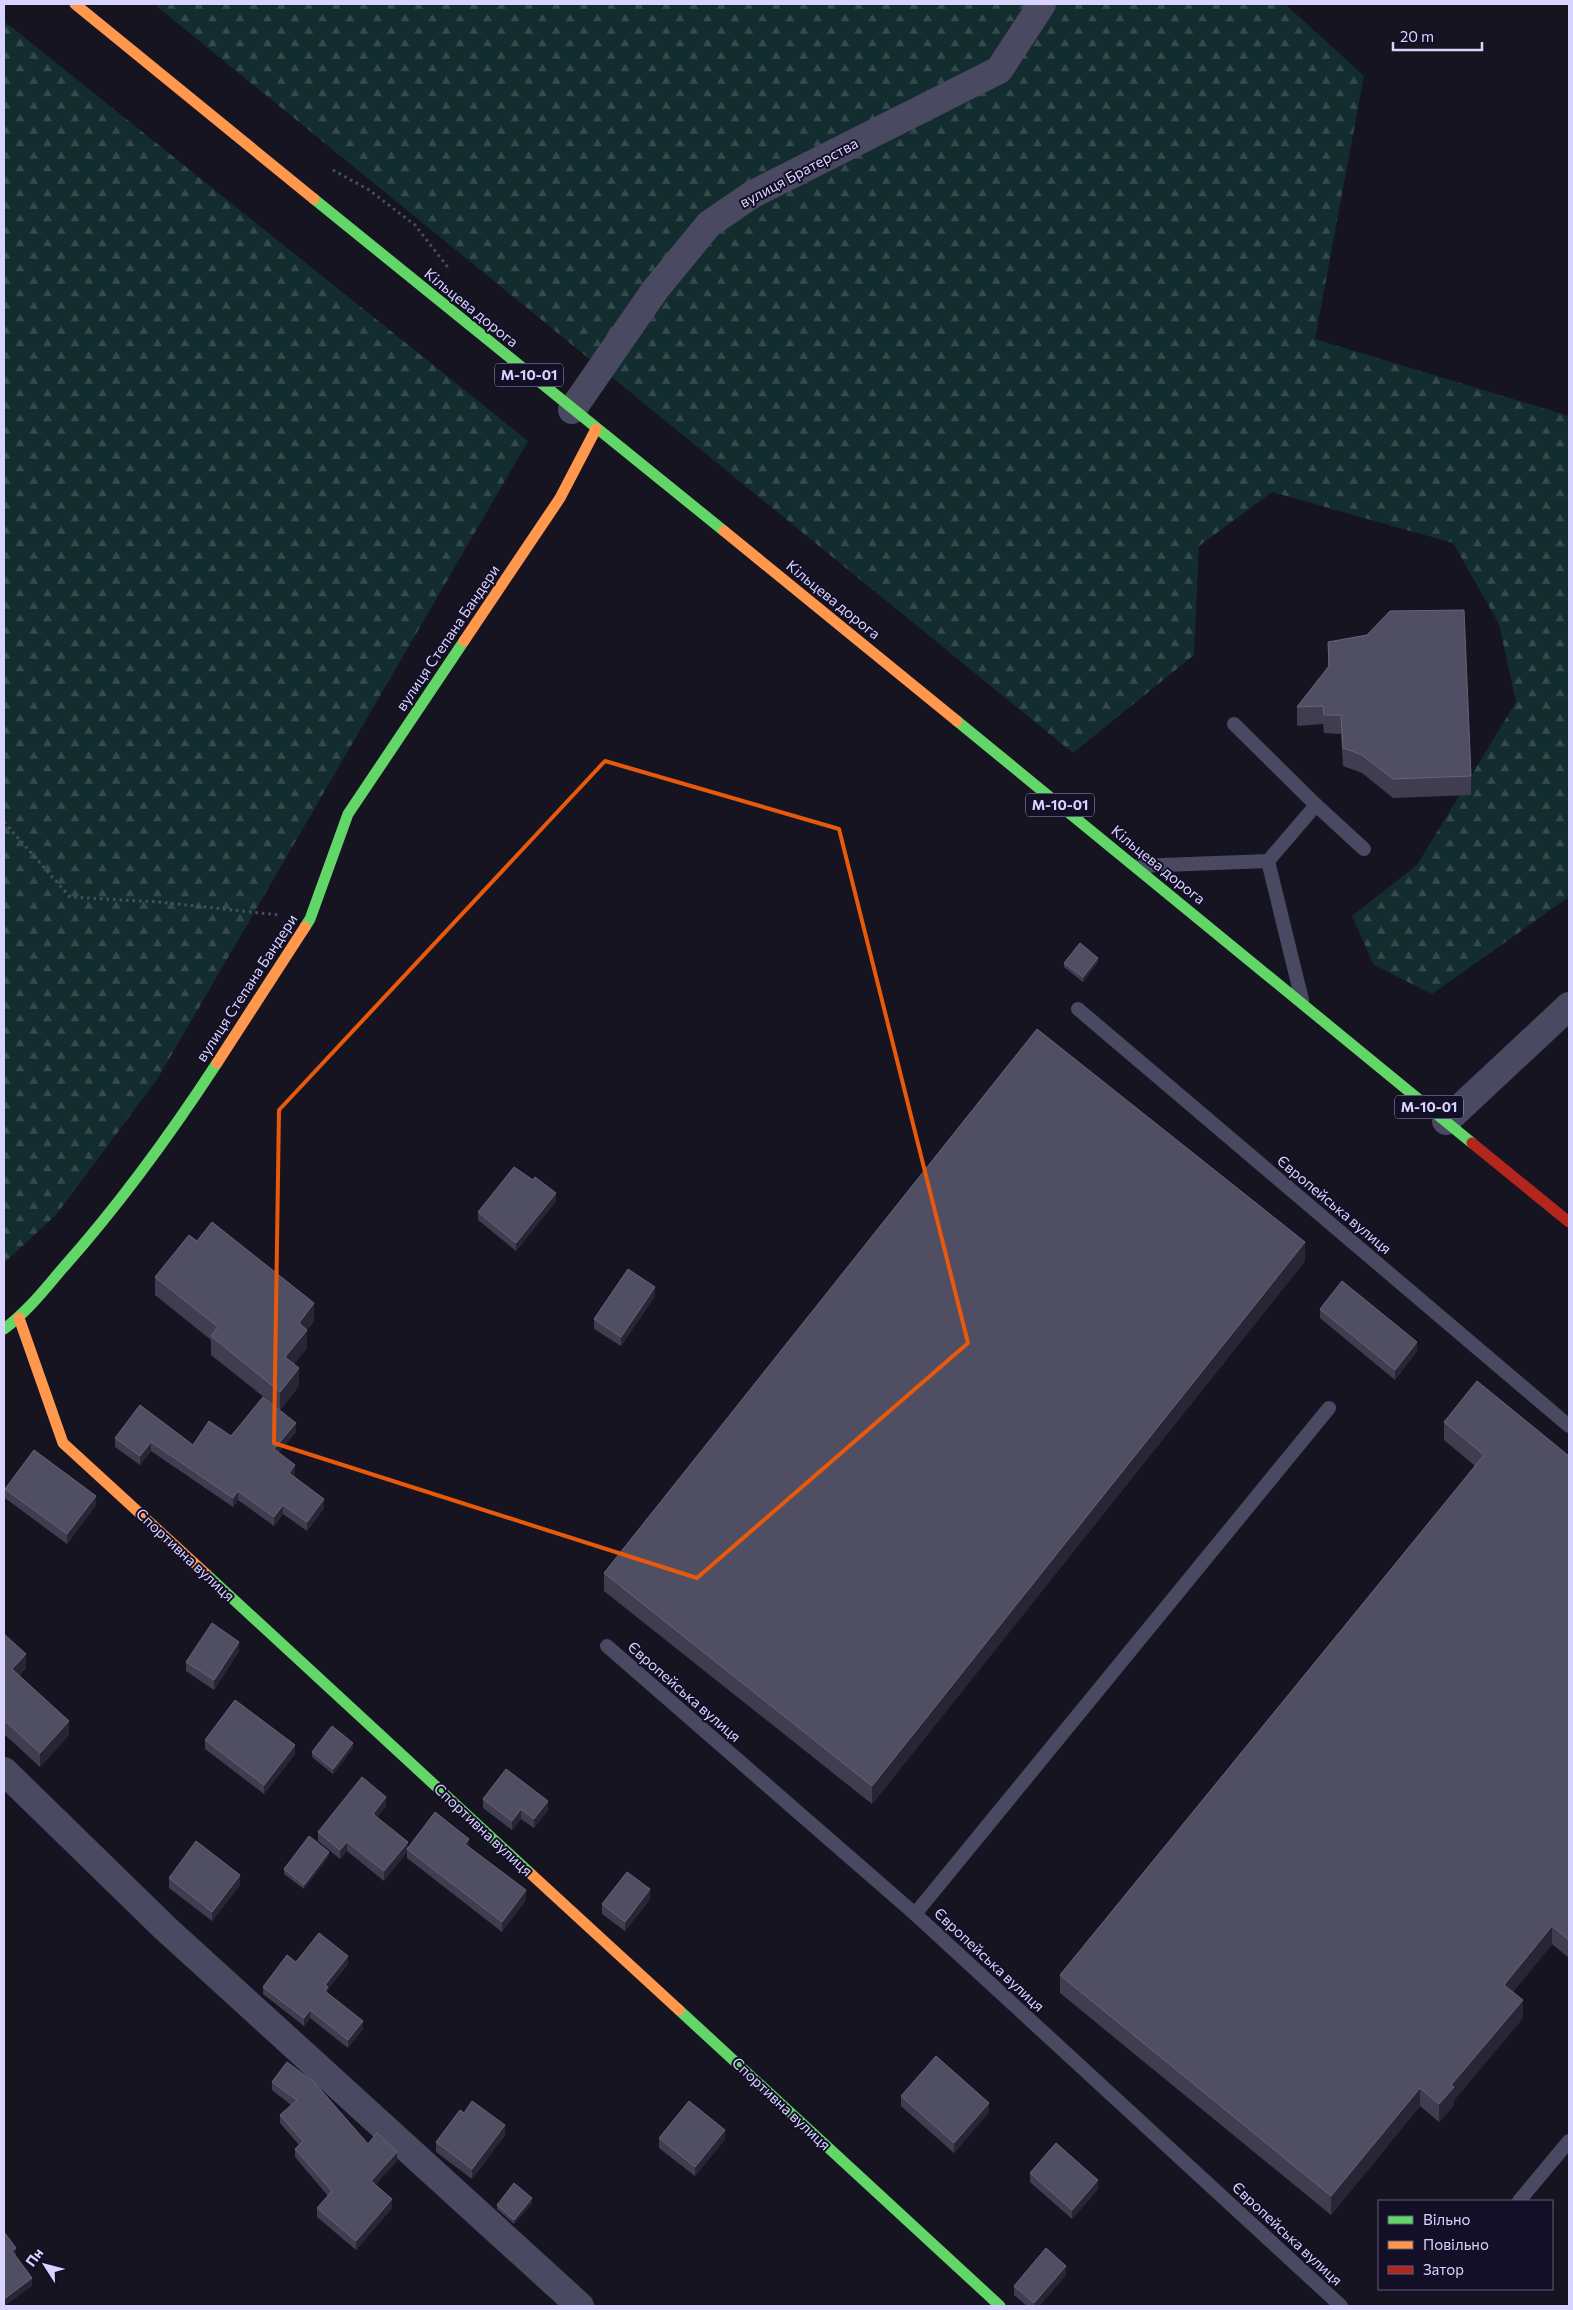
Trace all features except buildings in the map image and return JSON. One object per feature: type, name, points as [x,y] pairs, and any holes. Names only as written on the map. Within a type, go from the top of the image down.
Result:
[{"type":"main road","name":"Кільцева дорога","points":[[75,4],[572,410],[804,595],[1446,1120],[1563,1210],[1569,1222]]},
{"type":"main road","name":"вулиця Степана Бандери","points":[[4,1329],[18,1318],[91,1237],[184,1114],[310,919],[348,814],[560,498],[596,429]]},
{"type":"main road","name":"Спортивна вулиця","points":[[18,1318],[62,1443],[1000,2306]]},
{"type":"street","name":"вулиця Братерства","points":[[572,410],[654,290],[709,224],[753,194],[999,70],[1042,4]]},
{"type":"street","points":[[1446,1120],[1569,1006]]},
{"type":"street","points":[[4,1771],[165,1928],[580,2306]]},
{"type":"lane","points":[[1234,724],[1316,805],[1364,849]]},
{"type":"lane","points":[[1135,866],[1268,861],[1316,805]]},
{"type":"lane","points":[[1268,861],[1302,1003]]},
{"type":"lane","name":"Європейська вулиця","points":[[1078,1009],[1569,1426]]},
{"type":"lane","points":[[915,1914],[1330,1408]]},
{"type":"lane","name":"Європейська вулиця","points":[[606,1646],[915,1914],[1341,2306]]},
{"type":"lane","points":[[1520,2200],[1569,2141]]},
{"type":"path","points":[[333,170],[369,190],[415,225],[450,270],[457,276]]},
{"type":"path","points":[[4,822],[70,897],[159,902],[310,919]]},
{"type":"highlighted area","points":[[605,761],[839,829],[968,1343],[697,1578],[274,1443],[279,1110]]},
{"type":"green space","points":[[154,4],[1285,4],[1364,76],[1315,339],[1569,416],[1569,897],[1432,994],[1374,965],[1352,916],[1417,865],[1516,702],[1499,624],[1453,543],[1272,492],[1199,546],[1194,655],[1073,753]]},
{"type":"green space","points":[[4,21],[528,441],[158,1078],[56,1215],[4,1263]]},
{"type":"traffic: fast","points":[[314,199],[724,531]]},
{"type":"traffic: fast","points":[[305,927],[310,919],[348,814],[464,641]]},
{"type":"traffic: fast","points":[[957,721],[1472,1143]]},
{"type":"traffic: fast","points":[[4,1329],[35,1300],[104,1220],[181,1117],[217,1063]]},
{"type":"traffic: fast","points":[[206,1574],[531,1874]]},
{"type":"traffic: fast","points":[[679,2010],[1000,2306]]},
{"type":"traffic: slow","points":[[75,4],[314,199]]},
{"type":"traffic: slow","points":[[464,641],[560,498],[596,429]]},
{"type":"traffic: slow","points":[[724,531],[957,721]]},
{"type":"traffic: slow","points":[[217,1063],[305,927]]},
{"type":"traffic: slow","points":[[19,1318],[63,1443],[206,1574]]},
{"type":"traffic: slow","points":[[531,1874],[679,2010]]},
{"type":"traffic: jam","points":[[1472,1143],[1569,1222]]}]
